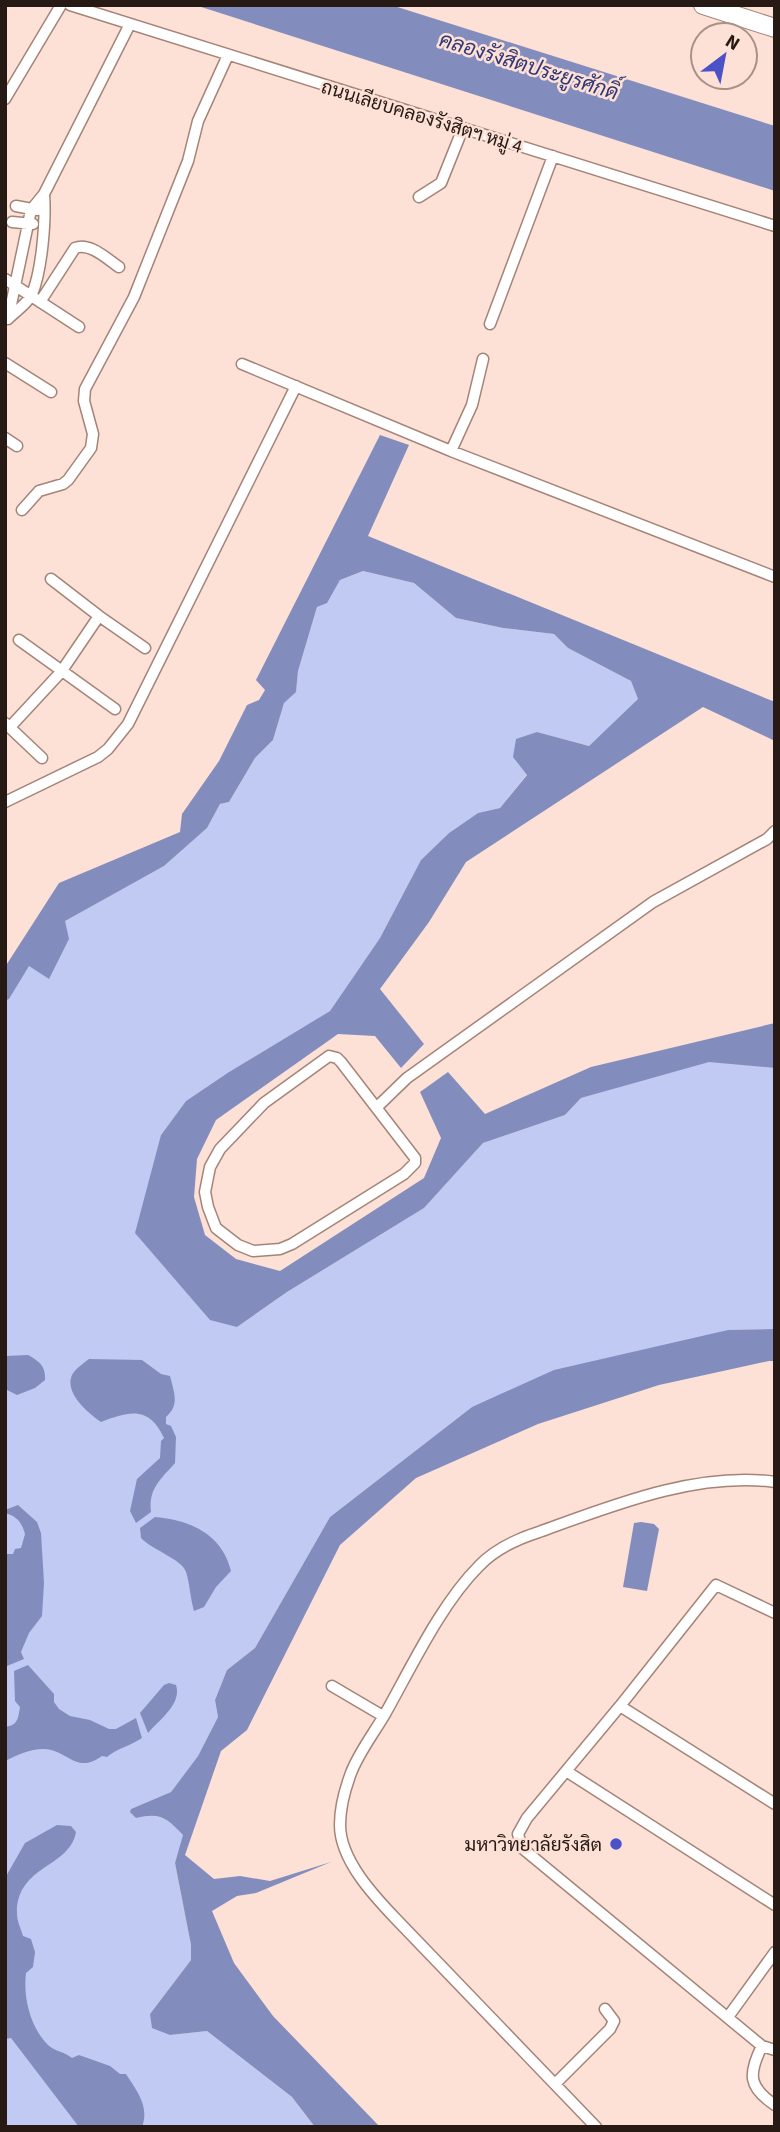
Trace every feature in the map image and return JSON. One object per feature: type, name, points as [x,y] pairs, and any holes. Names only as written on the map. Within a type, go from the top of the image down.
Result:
[{"type":"main road","points":[[703,5],[775,28]]},
{"type":"street","points":[[5,99],[61,5]]},
{"type":"street","name":"ถนนเลียบคลองรังสิตฯ หมู่ 4","points":[[70,5],[775,226]]},
{"type":"street","points":[[7,321],[30,210],[44,194],[130,24]]},
{"type":"street","points":[[22,510],[39,491],[68,480],[91,448],[93,435],[84,401],[85,389],[134,297],[188,161],[202,111],[228,55]]},
{"type":"street","points":[[419,197],[441,183],[463,128]]},
{"type":"street","points":[[490,324],[553,156]]},
{"type":"street","points":[[36,299],[45,211],[44,194]]},
{"type":"street","points":[[16,206],[45,211]]},
{"type":"street","points":[[12,222],[43,225]]},
{"type":"street","points":[[7,321],[36,299],[75,248],[88,247],[119,267]]},
{"type":"street","points":[[5,279],[79,327]]},
{"type":"street","points":[[450,451],[471,405],[483,359]]},
{"type":"street","points":[[5,363],[51,392]]},
{"type":"street","points":[[242,364],[450,451],[774,573]]},
{"type":"street","points":[[5,802],[98,757],[128,724],[296,386]]},
{"type":"street","points":[[5,438],[17,446]]},
{"type":"street","points":[[51,579],[145,648]]},
{"type":"street","points":[[42,758],[8,725],[61,672],[99,616]]},
{"type":"street","points":[[19,640],[115,709]]},
{"type":"street","points":[[377,1107],[407,1078],[653,902],[772,836]]},
{"type":"street","points":[[329,1056],[337,1058],[377,1107],[415,1158],[412,1168],[280,1249],[253,1251],[232,1241],[216,1228],[205,1192],[210,1167],[220,1149],[264,1103],[322,1059],[329,1056]]},
{"type":"street","points":[[596,2127],[366,1885],[345,1850],[340,1824],[345,1794],[351,1773],[383,1716],[454,1597],[480,1564],[529,1535],[672,1489],[731,1479],[775,1482]]},
{"type":"street","points":[[775,1613],[716,1585],[521,1826],[518,1840],[522,1848],[762,2046],[775,2050]]},
{"type":"street","points":[[332,1686],[383,1716]]},
{"type":"street","points":[[620,1706],[775,1804]]},
{"type":"street","points":[[566,1771],[775,1905]]},
{"type":"street","points":[[728,2017],[775,1952]]},
{"type":"street","points":[[555,2084],[610,2029],[614,2021],[605,2009]]},
{"type":"street","points":[[762,2046],[753,2063],[752,2077],[757,2092],[775,2105]]},
{"type":"shaded area","points":[[363,571],[414,583],[456,618],[503,628],[554,634],[568,648],[631,681],[638,699],[589,746],[537,732],[527,774],[500,808],[478,813],[449,833],[421,860],[380,938],[330,1011],[186,1101],[161,1135],[237,1327],[287,1292],[424,1208],[483,1143],[565,1115],[581,1098],[709,1061],[775,1068],[775,1329],[728,1330],[472,1407],[330,1517],[255,1648],[227,1670],[215,1700],[218,1717],[198,1756],[171,1792],[131,1809],[169,1820],[184,1835],[175,1863],[191,1945],[191,1960],[150,2014],[170,2035],[207,2031],[292,2097],[315,2127],[5,2127],[5,1001],[9,999],[29,965],[49,979],[64,921],[164,866],[207,828],[220,804],[229,802],[255,758],[273,740],[284,703],[296,691],[298,671],[317,607],[327,602],[340,580]]},
{"type":"water","name":"คลองรังสิตประยูรศักดิ์","points":[[195,5],[391,5],[775,126],[775,191]]},
{"type":"water","points":[[380,435],[409,445],[368,536],[775,702],[775,741],[703,707],[466,862],[429,922],[380,989],[424,1044],[401,1068],[375,1036],[338,1034],[216,1120],[197,1159],[194,1197],[205,1235],[236,1259],[280,1271],[424,1178],[441,1138],[420,1092],[448,1072],[485,1114],[591,1067],[775,1023],[775,1068],[709,1062],[581,1098],[565,1115],[483,1143],[424,1208],[287,1292],[237,1327],[210,1320],[135,1233],[161,1135],[186,1101],[330,1011],[380,938],[421,860],[449,833],[478,813],[500,808],[527,775],[513,757],[516,739],[537,732],[589,746],[638,699],[631,681],[568,648],[554,634],[503,628],[456,618],[414,583],[363,571],[340,580],[327,603],[317,607],[298,671],[296,692],[284,703],[273,740],[255,758],[229,802],[220,804],[207,828],[164,866],[65,921],[69,939],[49,979],[29,966],[9,999],[5,1001],[5,967],[59,883],[180,832],[182,814],[219,761],[247,705],[259,700],[265,690],[256,680]]},
{"type":"water","points":[[775,1329],[775,1361],[659,1385],[538,1424],[416,1478],[340,1545],[247,1730],[221,1751],[185,1855],[214,1879],[240,1876],[270,1881],[331,1862],[256,1893],[237,1896],[212,1911],[234,1963],[273,2016],[380,2127],[315,2127],[292,2097],[207,2031],[170,2035],[152,2028],[150,2014],[191,1960],[191,1945],[175,1863],[183,1835],[172,1824],[157,1816],[136,1818],[130,1812],[131,1809],[171,1792],[198,1756],[218,1717],[215,1700],[227,1670],[255,1648],[330,1517],[472,1407],[554,1370],[728,1330]]},
{"type":"water","points":[[28,1355],[41,1364],[45,1380],[35,1388],[17,1395],[5,1389],[5,1356]]},
{"type":"water","points":[[89,1359],[142,1360],[161,1374],[170,1376],[174,1403],[166,1417],[166,1424],[171,1426],[176,1437],[175,1463],[160,1479],[154,1491],[151,1512],[136,1523],[130,1511],[137,1479],[160,1458],[161,1441],[164,1438],[152,1420],[145,1416],[121,1415],[101,1422],[84,1408],[74,1395],[70,1382],[73,1373]]},
{"type":"water","points":[[18,1505],[37,1522],[41,1533],[44,1583],[42,1616],[29,1633],[21,1652],[24,1659],[7,1666],[5,1559],[6,1554],[13,1554],[15,1549],[21,1548],[25,1534],[18,1520],[5,1513],[5,1510]]},
{"type":"water","points":[[155,1517],[180,1522],[203,1531],[227,1558],[231,1571],[216,1587],[204,1607],[194,1611],[183,1567],[141,1538],[140,1528]]},
{"type":"water","points":[[634,1523],[654,1524],[659,1529],[647,1591],[623,1587]]},
{"type":"water","points":[[28,1665],[54,1694],[54,1702],[59,1709],[70,1716],[90,1720],[109,1729],[116,1729],[136,1718],[142,1738],[107,1757],[102,1756],[85,1763],[44,1749],[28,1751],[5,1761],[5,1727],[17,1721],[20,1707],[15,1701],[14,1671]]},
{"type":"water","points":[[164,1685],[176,1685],[176,1699],[169,1711],[148,1733],[140,1713]]},
{"type":"water","points":[[57,1825],[71,1826],[76,1832],[72,1844],[34,1876],[19,1898],[18,1922],[23,1936],[31,1939],[35,1952],[33,1967],[26,1973],[29,2011],[37,2030],[50,2047],[72,2058],[79,2055],[110,2066],[120,2074],[126,2074],[143,2105],[142,2127],[79,2127],[11,2038],[5,2039],[5,1878],[25,1843]]},
{"type":"place","name":"มหาวิทยาลัยรังสิต","points":[[616,1844]]}]
